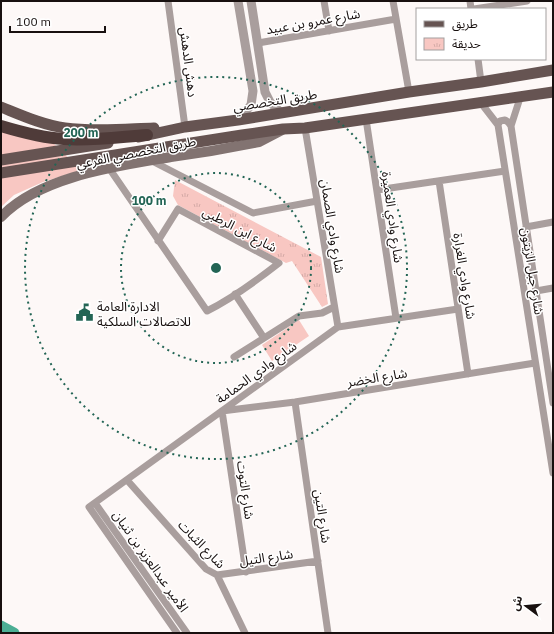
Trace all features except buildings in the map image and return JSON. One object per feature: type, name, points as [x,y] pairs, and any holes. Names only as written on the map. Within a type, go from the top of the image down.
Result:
[{"type":"highway","points":[[1,126],[17,131],[64,139],[89,140],[147,135]]},
{"type":"main road","name":"طريق التخصصي","points":[[1,160],[115,142],[185,127],[553,70]]},
{"type":"main road","points":[[1,174],[283,129],[305,128],[553,92]]},
{"type":"main road","points":[[1,107],[29,118],[65,128],[115,130],[185,127]]},
{"type":"main road","name":"طريق التخصصي الفرعي","points":[[1,217],[27,196],[50,186],[83,175],[108,168],[259,142],[283,129]]},
{"type":"street","name":"دهش الدهش","points":[[168,1],[185,127]]},
{"type":"street","points":[[238,1],[253,91],[251,104],[238,120]]},
{"type":"street","points":[[251,1],[265,92],[270,102],[280,112]]},
{"type":"street","points":[[324,1],[329,30]]},
{"type":"street","points":[[393,1],[409,92]]},
{"type":"street","points":[[481,8],[527,1]]},
{"type":"street","name":"شارع عمرو بن عبيد","points":[[258,43],[396,19]]},
{"type":"street","points":[[478,60],[481,82]]},
{"type":"street","name":"شارع جبل الزيتون","points":[[520,98],[510,126],[553,403]]},
{"type":"street","points":[[480,103],[498,125],[500,121],[505,120],[510,126]]},
{"type":"street","name":"شارع وادي العميرة","points":[[366,119],[396,318]]},
{"type":"street","name":"شارع جبل الزيتون","points":[[498,125],[504,171],[553,473]]},
{"type":"street","name":"شارع وادي الصمان","points":[[305,128],[338,326]]},
{"type":"street","points":[[175,174],[172,166],[172,160],[182,156]]},
{"type":"street","points":[[152,161],[253,213],[317,201]]},
{"type":"street","name":"شارع ابن الرطبي","points":[[108,168],[158,241],[207,311],[258,280],[279,263],[178,209],[158,241]]},
{"type":"street","points":[[377,190],[504,171]]},
{"type":"street","name":"شارع وادي الغرارة","points":[[439,181],[468,374]]},
{"type":"street","points":[[526,227],[553,222]]},
{"type":"street","points":[[536,291],[553,288]]},
{"type":"street","points":[[235,294],[264,338]]},
{"type":"street","points":[[234,357],[299,316],[322,312],[334,307]]},
{"type":"street","name":"شارع وادي الحمامة","points":[[92,505],[338,326],[458,309]]},
{"type":"street","name":"شارع الخضر","points":[[222,411],[294,402],[536,363]]},
{"type":"street","name":"شارع التين","points":[[294,402],[328,633]]},
{"type":"street","name":"شارع التوت","points":[[222,411],[246,572]]},
{"type":"street","name":"شارع الثبات","points":[[127,480],[206,569],[217,576],[244,633]]},
{"type":"street","name":"الأمير عبدالعزيز بن ثنيان","points":[[92,505],[177,633]]},
{"type":"street","name":"الأمير عبدالعزيز بن ثنيان","points":[[92,505],[187,633]]},
{"type":"street","name":"شارع التيل","points":[[217,576],[318,561]]},
{"type":"green space","points":[[1,132],[53,143],[81,170],[43,182],[14,195],[1,207]]},
{"type":"green space","points":[[175,180],[321,257],[328,304],[322,307],[292,261],[286,263],[178,205],[173,196]]},
{"type":"green space","points":[[299,320],[309,336],[272,361],[262,345]]},
{"type":"waterway","points":[[1,626],[14,633]]},
{"type":"place","name":"الادارة العامة للاتصالات السلكية","points":[[84,313]]}]
